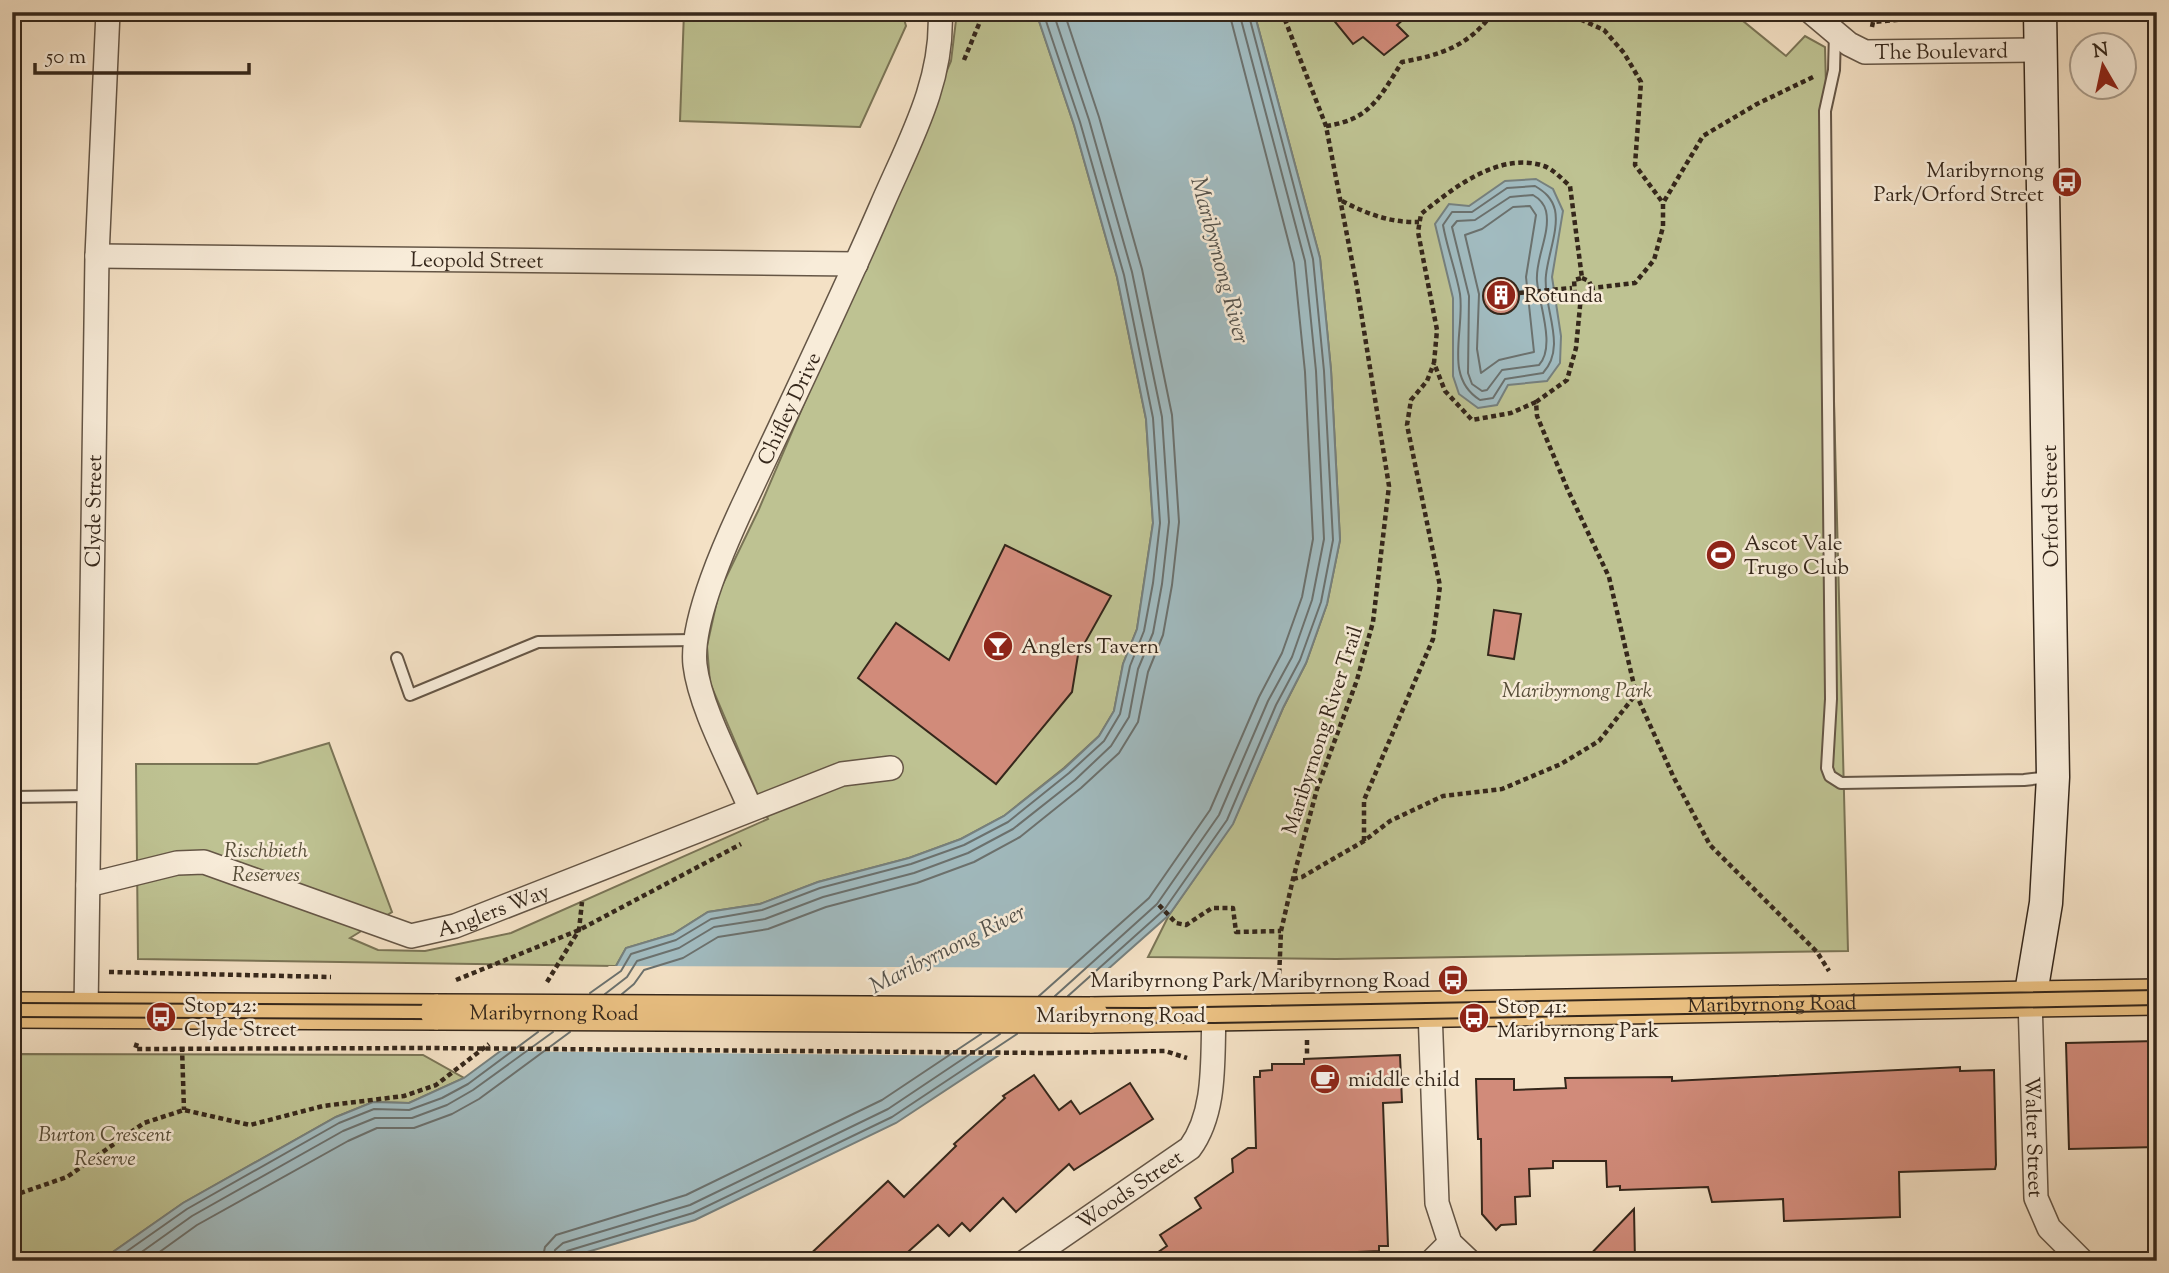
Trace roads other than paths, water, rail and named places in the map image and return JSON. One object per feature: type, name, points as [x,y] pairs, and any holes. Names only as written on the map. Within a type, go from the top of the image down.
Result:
[{"type":"main road","name":"Orford Street","points":[[2030,999],[2046,903],[2053,777],[2040,12]]},
{"type":"main road","name":"Maribyrnong Road","points":[[12,1010],[1214,1015],[2157,997]]},
{"type":"street","name":"Clyde Street","points":[[86,1010],[97,256],[107,12]]},
{"type":"street","name":"Chifley Drive","points":[[750,808],[709,713],[695,667],[695,640],[725,544],[856,264],[931,93],[942,39],[940,12]]},
{"type":"street","name":"The Boulevard","points":[[1811,12],[1865,52],[2041,50]]},
{"type":"street","name":"Leopold Street","points":[[97,256],[856,264]]},
{"type":"street","name":"Anglers Way","points":[[88,885],[177,863],[204,862],[411,936],[455,926],[842,774],[891,768]]},
{"type":"street","name":"Walter Street","points":[[2030,999],[2036,1198],[2049,1228],[2082,1261]]},
{"type":"street","points":[[1430,1010],[1437,1203],[1450,1243],[1469,1261]]},
{"type":"street","name":"Woods Street","points":[[1026,1261],[1191,1148],[1204,1123],[1212,1060],[1214,1015]]},
{"type":"street","points":[[1432,1261],[1450,1243]]},
{"type":"lane","points":[[1835,32],[1833,75],[1825,111],[1830,776],[1841,783],[2024,780],[2053,777]]},
{"type":"lane","points":[[397,658],[410,695],[538,642],[695,640]]},
{"type":"lane","points":[[12,797],[89,796]]},
{"type":"water","name":"Maribyrnong River","points":[[1036,12],[1254,12],[1320,258],[1331,370],[1340,540],[1327,604],[1306,663],[1283,708],[1233,824],[1169,915],[1046,1024],[896,1123],[695,1220],[557,1261],[100,1261],[183,1203],[336,1117],[373,1102],[409,1103],[464,1078],[616,966],[626,948],[673,934],[708,912],[760,904],[818,882],[909,858],[961,839],[1004,816],[1065,768],[1099,736],[1114,711],[1123,664],[1137,629],[1153,523],[1146,419],[1117,277],[1074,125]]},
{"type":"water","points":[[1536,179],[1553,189],[1563,211],[1552,277],[1561,336],[1560,363],[1547,381],[1508,385],[1497,405],[1478,408],[1459,394],[1453,376],[1453,298],[1435,224],[1449,204],[1469,206],[1505,181]]},
{"type":"tram line","points":[[12,1003],[1147,1008],[2157,990]]},
{"type":"tram line","points":[[12,1017],[1214,1023],[2157,1005]]},
{"type":"place","name":"Maribyrnong Park/Orford Street","points":[[2067,182]]},
{"type":"place","name":"Rotunda","points":[[1501,295]]},
{"type":"place","name":"Ascot Vale Trugo Club","points":[[1721,555]]},
{"type":"place","name":"Anglers Tavern","points":[[998,646]]},
{"type":"place","name":"Maribyrnong Park/Maribyrnong Road","points":[[1453,980]]},
{"type":"place","name":"Stop 42: Clyde Street","points":[[161,1017]]},
{"type":"place","name":"Stop 41: Maribyrnong Park","points":[[1474,1018]]},
{"type":"place","name":"middle child","points":[[1325,1079]]},
{"type":"park label","name":"Maribyrnong Park","points":[[1577,690]]},
{"type":"park label","name":"Rischbieth Reserves","points":[[266,862]]},
{"type":"park label","name":"Burton Crescent Reserve","points":[[105,1146]]}]
